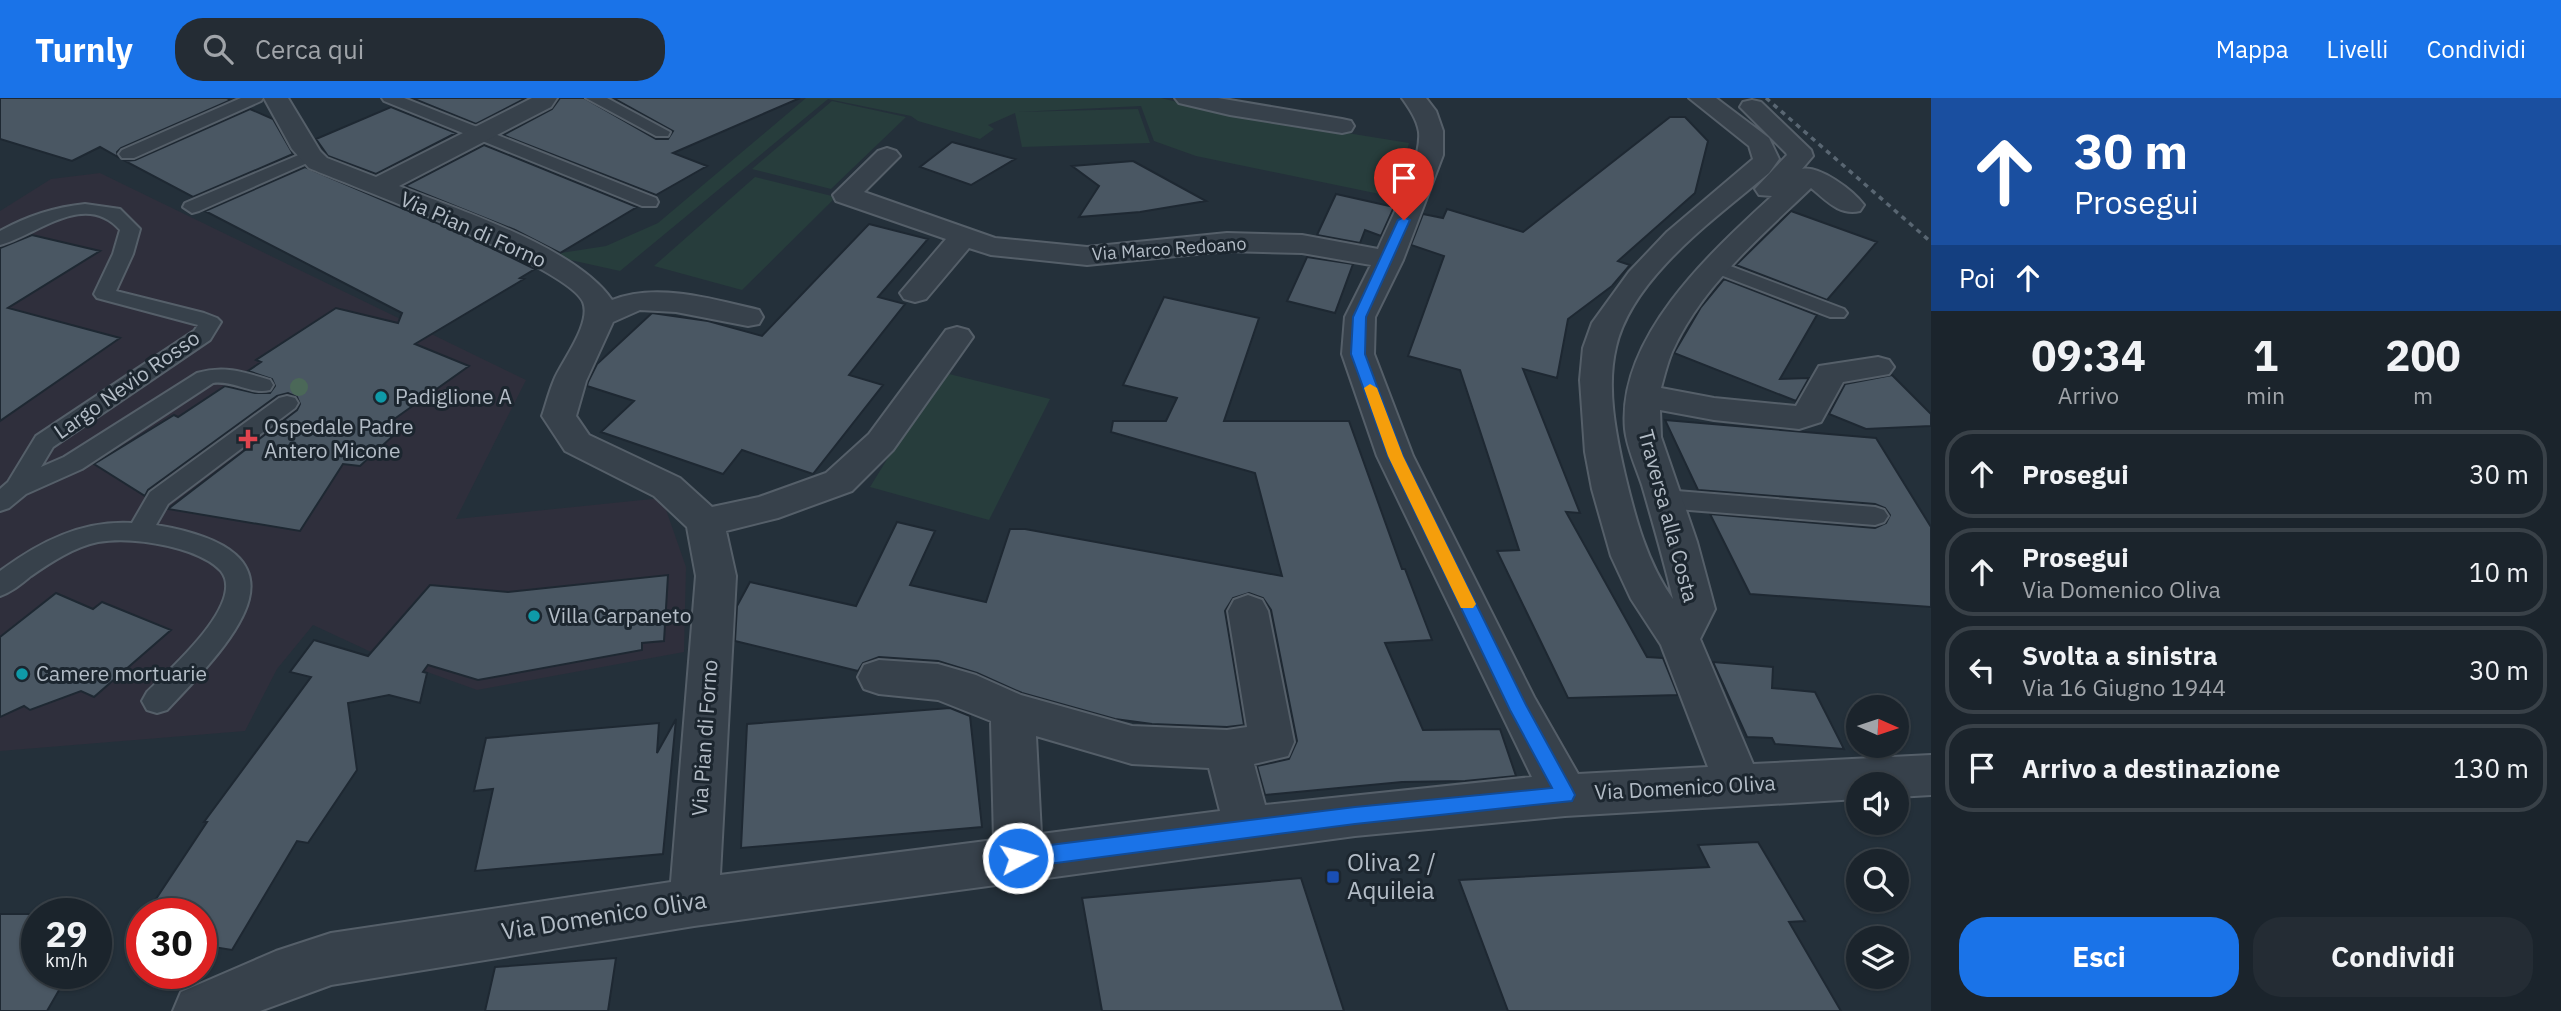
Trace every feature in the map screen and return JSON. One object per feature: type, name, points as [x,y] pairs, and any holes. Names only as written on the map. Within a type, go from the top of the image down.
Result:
[{"type":"street","points":[[276,98],[287,110],[308,156]]},
{"type":"street","points":[[376,187],[543,102],[545,98]]},
{"type":"street","points":[[1187,98],[1230,108],[1342,126]]},
{"type":"street","points":[[1414,98],[1424,111],[1431,131],[1430,155],[1388,260],[1360,317],[1358,354],[1395,456],[1519,710],[1565,795]]},
{"type":"street","points":[[1701,98],[1760,143],[1766,159],[1654,258],[1608,324],[1596,363],[1597,404],[1604,455],[1627,547],[1642,583],[1679,639],[1739,786]]},
{"type":"street","name":"Traversa alla Costa","points":[[1679,639],[1695,610],[1686,569],[1642,426],[1643,396],[1633,387],[1632,375],[1642,332],[1680,275],[1800,156],[1798,150],[1752,106],[1713,98]]},
{"type":"street","name":"Via Pian di Forno","points":[[308,156],[318,163],[516,245],[584,282],[598,300],[598,317]]},
{"type":"street","name":"Via Marco Redoano","points":[[887,156],[846,195],[991,246],[1087,256],[1227,242],[1302,244],[1388,260]]},
{"type":"street","points":[[1850,205],[1810,176],[1696,290],[1661,340],[1643,396],[1714,409],[1799,418],[1809,414],[1831,373],[1878,367]]},
{"type":"street","points":[[915,293],[963,237]]},
{"type":"street","points":[[747,317],[676,303],[636,301],[598,317],[587,352],[571,380],[559,416],[577,443],[667,487],[705,522],[765,509],[839,482],[881,442],[957,337]]},
{"type":"street","name":"Via Pian di Forno","points":[[694,902],[716,576],[705,522]]},
{"type":"street","points":[[879,677],[938,682],[961,688],[1013,711],[1132,745],[1227,749],[1272,742],[1248,611]]},
{"type":"street","points":[[1013,711],[1018,858]]},
{"type":"street","points":[[1227,749],[1248,830]]},
{"type":"street","name":"Via Domenico Oliva","points":[[200,1011],[276,977],[331,959],[694,902],[1355,816],[1565,795],[1931,775]]},
{"type":"lane","points":[[128,154],[256,98]]},
{"type":"lane","points":[[390,98],[649,202]]},
{"type":"lane","points":[[594,98],[662,132]]},
{"type":"lane","points":[[622,98],[642,108]]},
{"type":"lane","points":[[192,207],[308,156]]},
{"type":"lane","name":"Largo Nevio Rosso","points":[[0,239],[52,215],[87,210],[114,213],[130,229],[123,254],[104,294],[127,304],[191,315],[210,322],[202,335],[44,442],[9,495]]},
{"type":"lane","points":[[1717,267],[1837,313]]},
{"type":"lane","points":[[9,495],[73,463],[200,378],[210,374],[223,374],[262,385]]},
{"type":"lane","points":[[139,532],[159,498],[287,403]]},
{"type":"lane","points":[[1664,499],[1875,516]]},
{"type":"lane","points":[[0,586],[17,571],[66,544],[99,533],[139,532],[210,550],[232,565],[239,581],[235,607],[209,647],[157,701]]},
{"type":"shaded area","name":"Ospedale Padre Antero Micone","points":[[100,173],[526,380],[456,519],[662,498],[686,567],[684,652],[477,690],[369,651],[313,625],[277,669],[245,731],[0,751],[0,211],[51,179]]},
{"type":"green space","points":[[806,98],[1161,98],[1217,112],[1409,143],[1394,197],[1196,156],[1154,141],[1141,106],[1017,112],[1138,109],[1150,143],[1022,147],[1015,113],[988,125],[994,129],[980,139],[918,121],[911,116],[828,99],[620,271],[548,255],[606,246],[658,223]]},
{"type":"green space","points":[[832,101],[906,117],[831,189],[752,169]]},
{"type":"green space","points":[[755,177],[836,197],[742,290],[654,266]]},
{"type":"green space","points":[[941,372],[1050,399],[989,520],[870,487]]},
{"type":"building","points":[[0,98],[231,100],[121,148],[117,152],[118,157],[100,147],[72,161],[0,139]]},
{"type":"building","points":[[412,98],[526,98],[476,124]]},
{"type":"building","points":[[560,98],[584,98],[656,139],[668,139],[673,131],[613,98],[800,98],[673,153],[707,166],[656,195],[503,135],[552,109]]},
{"type":"building","points":[[391,107],[456,133],[376,174],[328,156],[316,139]]},
{"type":"building","points":[[250,109],[273,119],[293,154],[193,197],[125,161],[135,160]]},
{"type":"building","points":[[1670,117],[1685,117],[1708,141],[1695,193],[1618,261],[1630,265],[1612,286],[1568,319],[1557,378],[1523,369],[1580,513],[1566,512],[1647,657],[1663,658],[1678,695],[1568,698],[1497,551],[1519,550],[1460,370],[1408,356],[1444,256],[1411,245],[1423,214],[1443,218],[1447,209],[1523,232]]},
{"type":"building","points":[[952,142],[1015,159],[971,185],[920,167]]},
{"type":"building","points":[[484,145],[637,207],[560,253],[515,230],[405,186]]},
{"type":"building","points":[[1133,161],[1206,201],[1140,212],[1079,217],[1099,186],[1072,166]]},
{"type":"building","points":[[305,167],[456,231],[535,269],[520,278],[524,279],[415,344],[469,366],[390,422],[406,424],[360,466],[343,464],[300,531],[168,509],[297,410],[300,404],[297,397],[288,393],[277,396],[148,490],[145,496],[94,464],[174,415],[178,417],[225,386],[255,393],[270,393],[275,386],[272,379],[248,371],[261,362],[256,360],[336,308],[398,323],[402,313],[205,211]]},
{"type":"building","points":[[1336,194],[1394,207],[1381,236],[1365,230],[1360,243],[1317,235]]},
{"type":"building","points":[[1791,211],[1877,242],[1827,300],[1736,265]]},
{"type":"building","points":[[869,224],[928,239],[878,297],[905,304],[849,375],[883,385],[813,474],[742,450],[723,474],[601,432],[634,401],[587,386],[588,382],[597,364],[652,313],[708,321],[762,336]]},
{"type":"building","points":[[32,235],[100,251],[8,308],[120,338],[0,421],[0,248]]},
{"type":"building","points":[[1307,257],[1353,264],[1335,313],[1287,301]]},
{"type":"building","points":[[1724,279],[1817,315],[1780,379],[1809,378],[1796,401],[1674,353],[1701,307]]},
{"type":"building","points":[[1164,297],[1259,318],[1224,421],[1349,421],[1402,569],[1405,569],[1432,640],[1385,643],[1423,730],[1500,729],[1516,776],[1465,781],[1402,782],[1265,795],[1257,766],[1289,759],[1297,741],[1271,610],[1263,598],[1249,593],[1233,598],[1225,611],[1244,725],[1227,727],[1152,724],[1115,719],[1022,693],[977,673],[938,661],[879,657],[863,663],[858,671],[735,641],[737,606],[750,582],[856,606],[897,522],[935,531],[910,585],[986,602],[1010,529],[1025,529],[1282,576],[1255,473],[1111,432],[1113,421],[1166,421],[1177,398],[1123,385]]},
{"type":"building","points":[[1892,375],[1931,414],[1931,426],[1866,429],[1829,414],[1845,384]]},
{"type":"building","points":[[1665,420],[1876,438],[1931,527],[1931,607],[1750,594],[1710,514],[1875,528],[1886,523],[1890,515],[1885,508],[1875,504],[1698,490]]},
{"type":"building","points":[[668,575],[664,641],[642,643],[642,650],[478,680],[428,665],[423,672],[427,673],[420,703],[389,695],[348,703],[357,770],[308,843],[297,841],[232,950],[217,948],[217,898],[157,898],[207,822],[204,822],[311,677],[290,672],[314,640],[368,656],[430,585],[508,592]]},
{"type":"building","points":[[56,593],[93,609],[102,602],[171,630],[94,697],[81,691],[30,710],[24,706],[0,717],[0,637]]},
{"type":"building","points":[[1713,662],[1773,667],[1772,688],[1815,692],[1844,749],[1775,744],[1772,738],[1747,737]]},
{"type":"building","points":[[950,708],[970,716],[982,827],[741,848],[747,724]]},
{"type":"building","points":[[676,719],[663,854],[475,871],[493,789],[474,791],[486,738],[659,723],[657,753]]},
{"type":"building","points":[[1758,842],[1805,921],[1789,922],[1841,1011],[1508,1011],[1459,880],[1709,867],[1698,845]]},
{"type":"building","points":[[1301,878],[1344,1011],[1102,1011],[1082,898]]},
{"type":"building","points":[[0,914],[21,914],[21,989],[60,989],[47,1011],[0,1011]]},
{"type":"building","points":[[616,958],[608,1011],[485,1011],[495,967]]},
{"type":"railway","points":[[1766,98],[1931,242]]},
{"type":"slow traffic","points":[[1370,388],[1395,456],[1467,604]]},
{"type":"place","name":"Padiglione A","points":[[381,397]]},
{"type":"place","name":"Ospedale Padre Antero Micone","points":[[248,439]]},
{"type":"place","name":"Villa Carpaneto","points":[[534,616]]},
{"type":"place","name":"Camere mortuarie","points":[[22,674]]},
{"type":"place","name":"Oliva 2 / Aquileia","points":[[1333,877]]},
{"type":"route","points":[[1018,858],[1355,816],[1565,795],[1519,710],[1395,456],[1358,354],[1360,317],[1404,220]]}]
